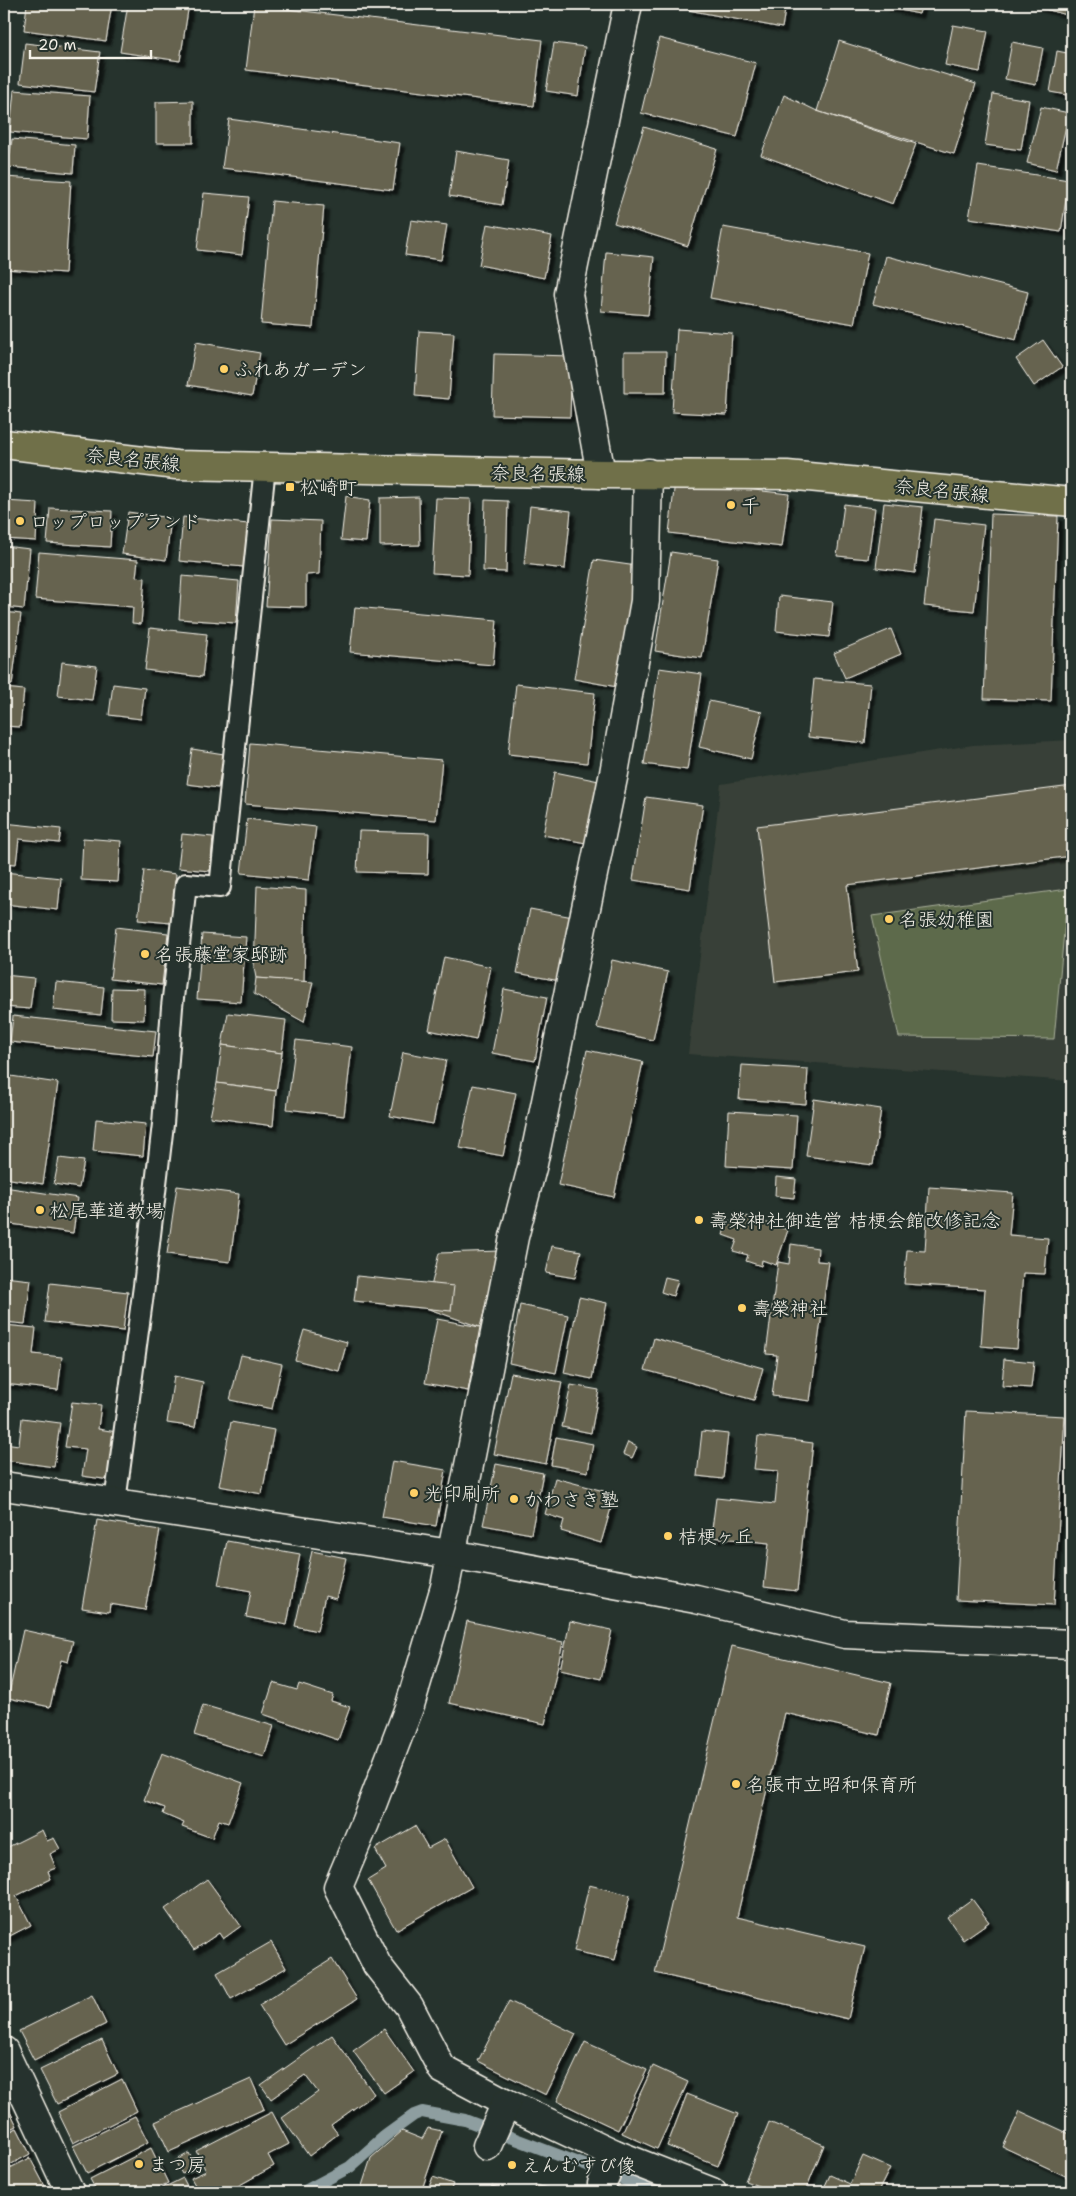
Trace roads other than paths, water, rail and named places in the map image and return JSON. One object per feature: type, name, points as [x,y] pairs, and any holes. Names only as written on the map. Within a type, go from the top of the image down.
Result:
[{"type":"main road","name":"奈良名張線","points":[[4,444],[176,465],[601,474],[787,474],[1072,502]]},
{"type":"street","points":[[601,474],[568,294],[628,4]]},
{"type":"street","points":[[648,473],[645,601],[533,1164],[512,1247],[445,1587],[410,1705],[365,1823],[338,1887],[377,1965],[409,2006],[442,2069],[504,2107],[613,2156],[694,2189]]},
{"type":"street","points":[[4,1486],[451,1554],[696,1599],[845,1634],[1072,1644]]},
{"type":"street","points":[[4,2051],[70,2192]]},
{"type":"street","points":[[487,2146],[504,2107]]},
{"type":"street","points":[[602,2184],[613,2156]]},
{"type":"lane","points":[[116,1502],[163,1124],[172,1007],[186,884],[220,887],[265,467]]},
{"type":"waterway","points":[[303,2192],[350,2167],[385,2136],[414,2115],[422,2112],[465,2120],[656,2192]]},
{"type":"place","name":"ふれあガーデン","points":[[224,369]]},
{"type":"place","name":"松崎町","points":[[290,487]]},
{"type":"place","name":"千","points":[[731,505]]},
{"type":"place","name":"ロップロップランド","points":[[20,521]]},
{"type":"place","name":"名張幼稚園","points":[[889,919]]},
{"type":"place","name":"名張藤堂家邸跡","points":[[145,954]]},
{"type":"place","name":"松尾華道教場","points":[[40,1210]]},
{"type":"place","name":"壽榮神社御造営 桔梗会館改修記念","points":[[699,1220]]},
{"type":"place","name":"壽榮神社","points":[[742,1308]]},
{"type":"place","name":"光印刷所","points":[[414,1493]]},
{"type":"place","name":"かわさき塾","points":[[514,1499]]},
{"type":"place","name":"桔梗ヶ丘","points":[[668,1536]]},
{"type":"place","name":"名張市立昭和保育所","points":[[736,1784]]},
{"type":"place","name":"まつ房","points":[[139,2164]]},
{"type":"place","name":"えんむすび像","points":[[512,2165]]}]
